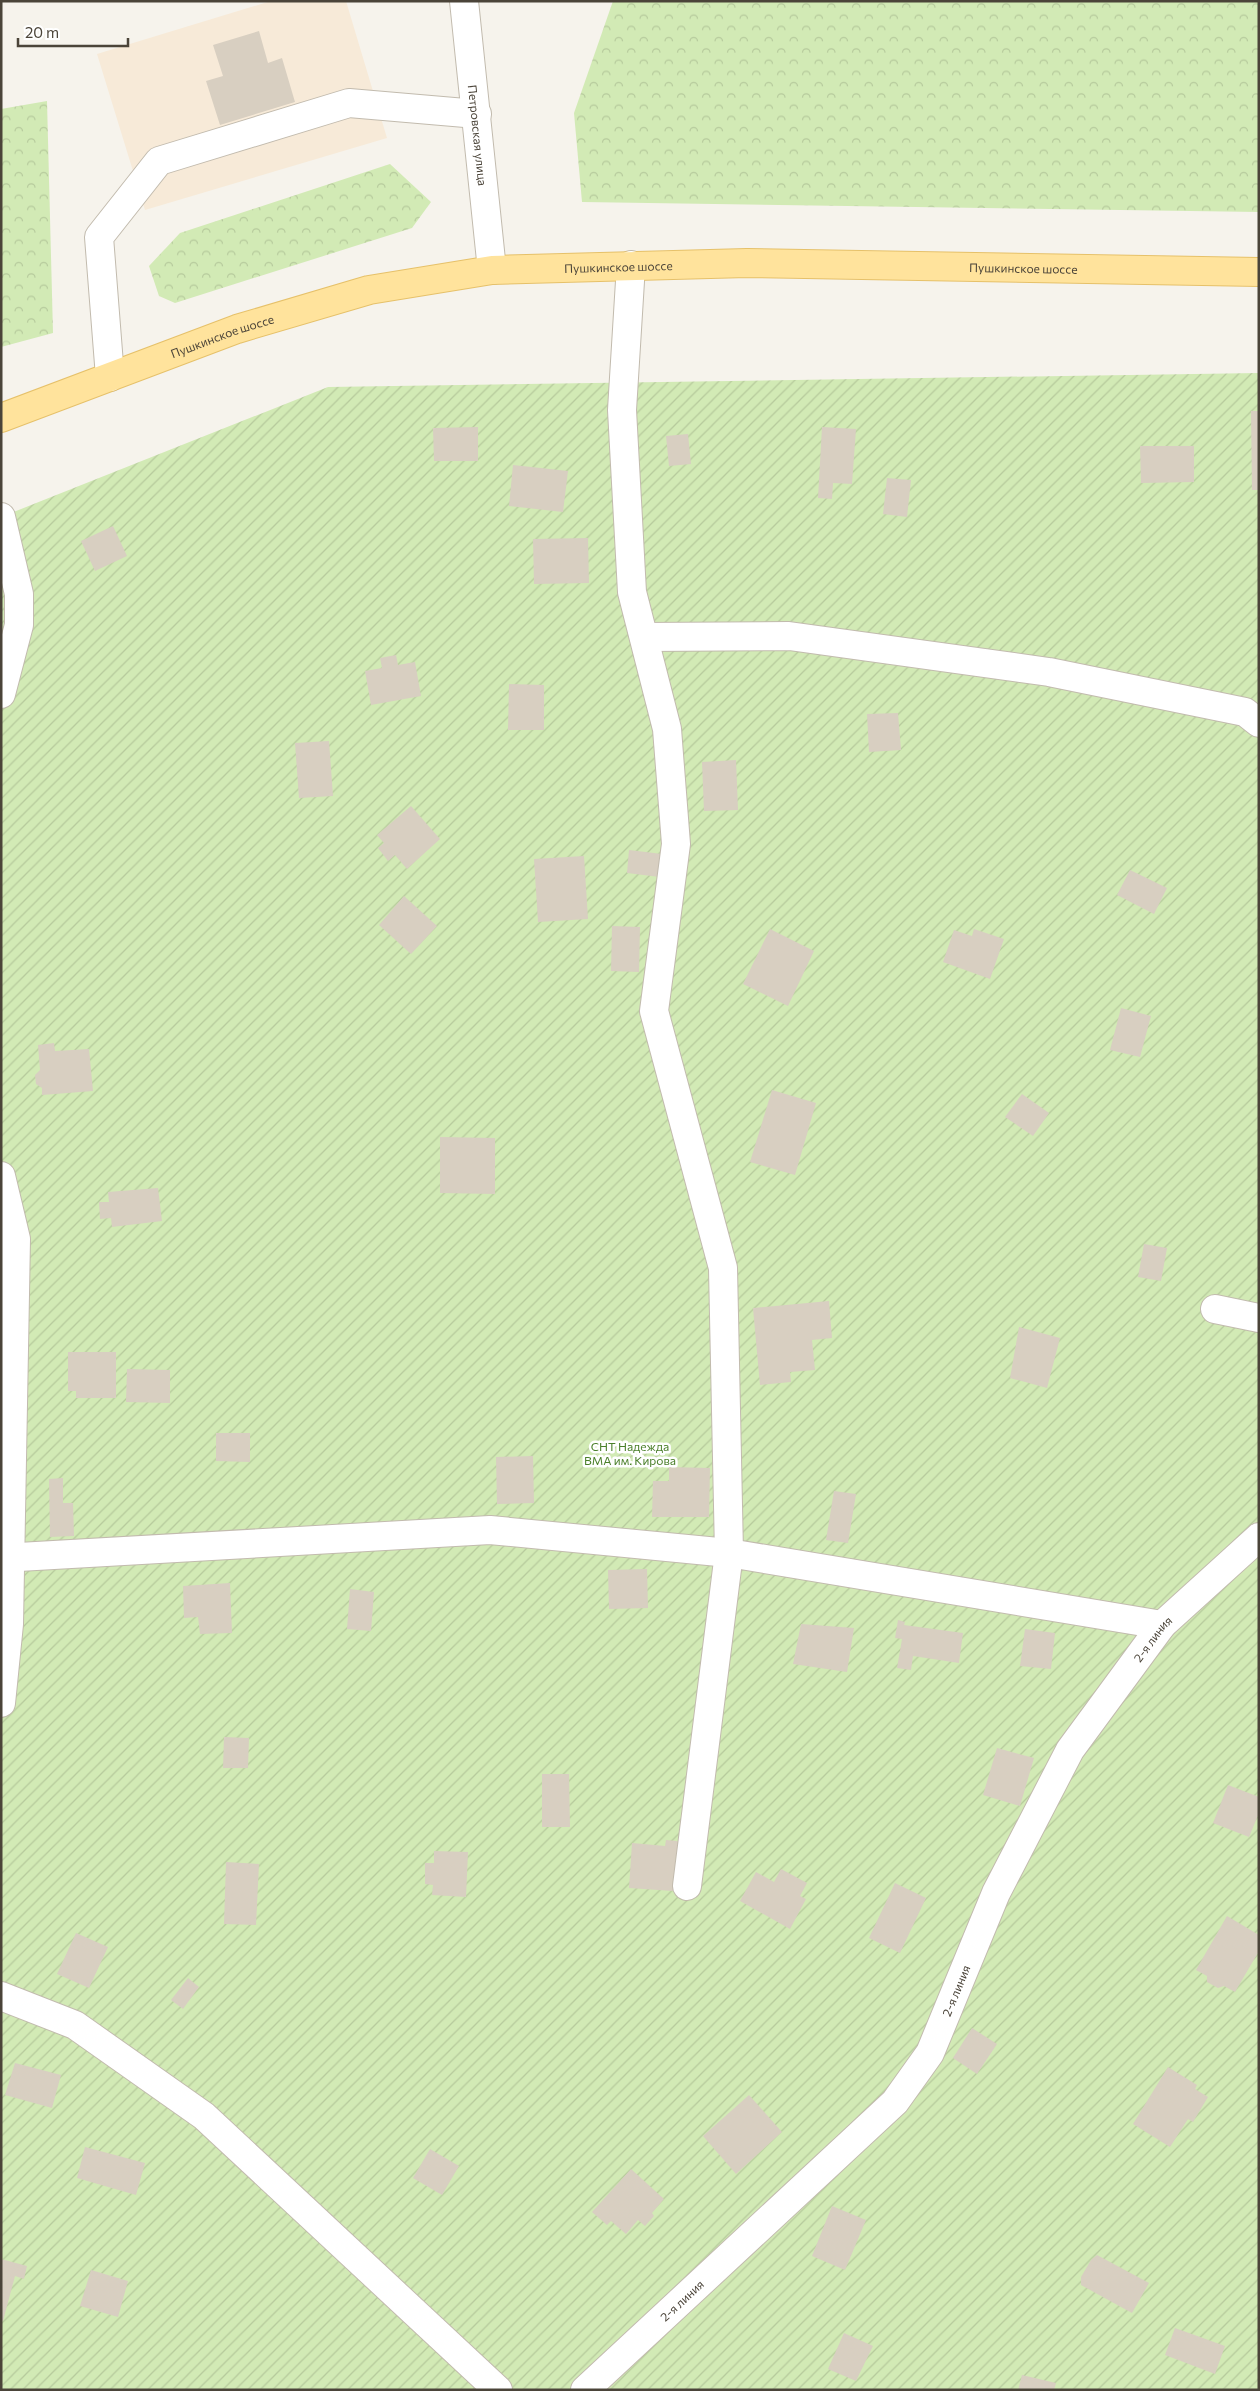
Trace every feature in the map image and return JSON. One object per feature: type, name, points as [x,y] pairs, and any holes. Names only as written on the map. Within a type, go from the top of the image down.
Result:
[{"type":"main road","name":"Пушкинское шоссе","points":[[1,418],[237,329],[369,290],[492,270],[747,263],[1259,272]]},
{"type":"street","name":"Петровская улица","points":[[464,1],[492,270]]},
{"type":"street","points":[[110,377],[99,237],[159,161],[349,103],[477,114]]},
{"type":"street","points":[[631,265],[622,410],[632,592],[667,729],[676,844],[654,1011],[723,1268],[729,1553],[688,1886]]},
{"type":"street","points":[[1,517],[19,594],[19,625],[1,694]]},
{"type":"street","points":[[644,637],[789,636],[1049,672],[1245,712],[1259,723]]},
{"type":"street","points":[[1,1176],[16,1239],[6,1558],[9,1624],[1,1703]]},
{"type":"street","points":[[1215,1309],[1259,1318]]},
{"type":"street","points":[[6,1558],[490,1530],[729,1553],[1162,1624]]},
{"type":"street","name":"2-я линия","points":[[585,2390],[895,2102],[930,2053],[996,1893],[1070,1750],[1162,1624],[1259,1537]]},
{"type":"street","points":[[1,1996],[76,2025],[204,2116],[498,2390]]},
{"type":"shaded area","points":[[271,1],[346,1],[387,138],[145,210],[97,54]]},
{"type":"green space","points":[[613,1],[1259,1],[1259,212],[582,202],[574,113]]},
{"type":"green space","points":[[47,101],[53,333],[1,347],[1,109]]},
{"type":"green space","points":[[390,164],[431,202],[412,228],[175,303],[159,296],[149,266],[180,233]]},
{"type":"green space","name":"СНТ Надежда ВМА им. Кирова","points":[[1259,373],[1259,2390],[1,2390],[1,517],[328,387]]},
{"type":"building","points":[[259,31],[268,63],[282,58],[295,102],[220,125],[206,81],[223,76],[213,45]]},
{"type":"building","points":[[1251,411],[1259,411],[1259,490],[1252,490]]},
{"type":"building","points":[[478,427],[478,461],[434,461],[433,428]]},
{"type":"building","points":[[822,427],[856,429],[852,484],[833,483],[832,499],[818,498]]},
{"type":"building","points":[[688,434],[691,464],[669,466],[666,436]]},
{"type":"building","points":[[1140,446],[1194,446],[1194,482],[1141,483]]},
{"type":"building","points":[[513,465],[568,471],[563,512],[509,506]]},
{"type":"building","points":[[887,478],[911,480],[907,517],[883,514]]},
{"type":"building","points":[[113,526],[127,556],[95,571],[81,541]]},
{"type":"building","points":[[588,538],[589,583],[534,584],[533,539]]},
{"type":"building","points":[[396,655],[398,665],[415,662],[421,696],[371,705],[365,671],[382,668],[380,658]]},
{"type":"building","points":[[509,684],[544,685],[544,730],[508,730]]},
{"type":"building","points":[[898,713],[901,750],[869,752],[867,714]]},
{"type":"building","points":[[329,741],[333,796],[299,798],[295,743]]},
{"type":"building","points":[[736,760],[738,810],[704,811],[702,762]]},
{"type":"building","points":[[411,806],[440,839],[407,869],[395,855],[388,861],[378,848],[384,843],[377,835]]},
{"type":"building","points":[[629,850],[662,854],[660,877],[627,873]]},
{"type":"building","points":[[584,856],[588,919],[538,922],[534,859]]},
{"type":"building","points":[[1130,870],[1167,888],[1154,914],[1117,895]]},
{"type":"building","points":[[404,896],[437,926],[411,954],[379,925]]},
{"type":"building","points":[[612,926],[640,927],[639,972],[611,971]]},
{"type":"building","points":[[770,929],[814,951],[788,1006],[743,984]]},
{"type":"building","points":[[974,929],[1004,939],[990,979],[943,962],[954,930],[972,936]]},
{"type":"building","points":[[1121,1008],[1151,1016],[1140,1057],[1110,1050]]},
{"type":"building","points":[[54,1043],[55,1051],[89,1049],[93,1091],[42,1095],[42,1088],[36,1084],[35,1075],[40,1070],[38,1045]]},
{"type":"building","points":[[772,1090],[816,1103],[795,1175],[750,1162]]},
{"type":"building","points":[[1022,1094],[1049,1113],[1033,1136],[1005,1117]]},
{"type":"building","points":[[440,1137],[495,1138],[495,1194],[440,1193]]},
{"type":"building","points":[[158,1188],[162,1221],[112,1227],[111,1218],[100,1219],[99,1202],[109,1202],[108,1192]]},
{"type":"building","points":[[1144,1244],[1167,1248],[1161,1281],[1138,1277]]},
{"type":"building","points":[[829,1301],[832,1338],[812,1340],[815,1370],[790,1372],[791,1382],[760,1385],[753,1308]]},
{"type":"building","points":[[1019,1327],[1060,1338],[1047,1388],[1010,1378]]},
{"type":"building","points":[[68,1352],[116,1352],[116,1398],[76,1398],[76,1391],[68,1391]]},
{"type":"building","points":[[127,1369],[170,1370],[170,1403],[126,1402]]},
{"type":"building","points":[[216,1433],[250,1433],[250,1462],[216,1461]]},
{"type":"building","points":[[533,1456],[534,1503],[497,1504],[496,1457]]},
{"type":"building","points":[[669,1467],[710,1468],[709,1517],[652,1517],[653,1481],[669,1481]]},
{"type":"building","points":[[63,1478],[63,1503],[73,1503],[74,1536],[50,1537],[49,1479]]},
{"type":"building","points":[[834,1491],[856,1494],[848,1543],[826,1540]]},
{"type":"building","points":[[647,1569],[648,1608],[609,1609],[608,1570]]},
{"type":"building","points":[[230,1583],[232,1633],[200,1634],[198,1617],[184,1618],[183,1586]]},
{"type":"building","points":[[350,1589],[374,1592],[371,1631],[347,1629]]},
{"type":"building","points":[[898,1620],[905,1622],[904,1625],[963,1633],[959,1663],[913,1656],[911,1670],[897,1668],[902,1639],[895,1638]]},
{"type":"building","points":[[801,1624],[854,1628],[847,1672],[793,1664]]},
{"type":"building","points":[[1025,1629],[1055,1633],[1051,1669],[1020,1666]]},
{"type":"building","points":[[224,1737],[249,1738],[248,1768],[223,1768]]},
{"type":"building","points":[[997,1748],[1034,1758],[1020,1806],[983,1795]]},
{"type":"building","points":[[542,1774],[569,1774],[570,1827],[542,1827]]},
{"type":"building","points":[[1228,1785],[1259,1797],[1259,1813],[1249,1837],[1213,1823]]},
{"type":"building","points":[[666,1840],[677,1841],[682,1847],[681,1858],[676,1857],[673,1891],[629,1888],[632,1843],[665,1846]]},
{"type":"building","points":[[434,1851],[468,1852],[466,1897],[432,1895],[433,1885],[425,1884],[425,1863],[434,1863]]},
{"type":"building","points":[[226,1862],[259,1864],[256,1925],[224,1924]]},
{"type":"building","points":[[781,1869],[807,1883],[800,1896],[806,1899],[790,1929],[740,1901],[756,1872],[774,1882]]},
{"type":"building","points":[[895,1883],[926,1898],[900,1953],[869,1938]]},
{"type":"building","points":[[1227,1916],[1259,1935],[1259,1951],[1235,1992],[1224,1986],[1218,1988],[1207,1982],[1207,1976],[1196,1970]]},
{"type":"building","points":[[76,1933],[108,1947],[89,1988],[57,1974]]},
{"type":"building","points":[[188,1978],[199,1987],[183,2009],[171,2000]]},
{"type":"building","points":[[972,2028],[997,2044],[977,2074],[953,2058]]},
{"type":"building","points":[[15,2063],[61,2075],[52,2108],[5,2095]]},
{"type":"building","points":[[1168,2067],[1197,2085],[1195,2089],[1208,2097],[1193,2122],[1188,2119],[1170,2147],[1133,2124]]},
{"type":"building","points":[[749,2095],[782,2132],[736,2174],[703,2136]]},
{"type":"building","points":[[85,2147],[145,2163],[136,2195],[77,2178]]},
{"type":"building","points":[[430,2149],[459,2166],[442,2195],[413,2178]]},
{"type":"building","points":[[631,2169],[664,2199],[652,2213],[654,2216],[645,2226],[638,2220],[626,2234],[611,2221],[607,2225],[592,2212]]},
{"type":"building","points":[[832,2206],[866,2220],[845,2270],[812,2256]]},
{"type":"building","points":[[1097,2255],[1149,2283],[1132,2313],[1081,2285],[1081,2277],[1091,2260]]},
{"type":"building","points":[[1,2259],[27,2266],[24,2279],[15,2276],[3,2321],[1,2320]]},
{"type":"building","points":[[91,2270],[128,2281],[118,2317],[80,2306]]},
{"type":"building","points":[[1175,2328],[1225,2346],[1215,2374],[1165,2355]]},
{"type":"building","points":[[844,2333],[873,2346],[856,2381],[828,2369]]},
{"type":"building","points":[[1022,2375],[1056,2383],[1054,2390],[1018,2390]]}]
